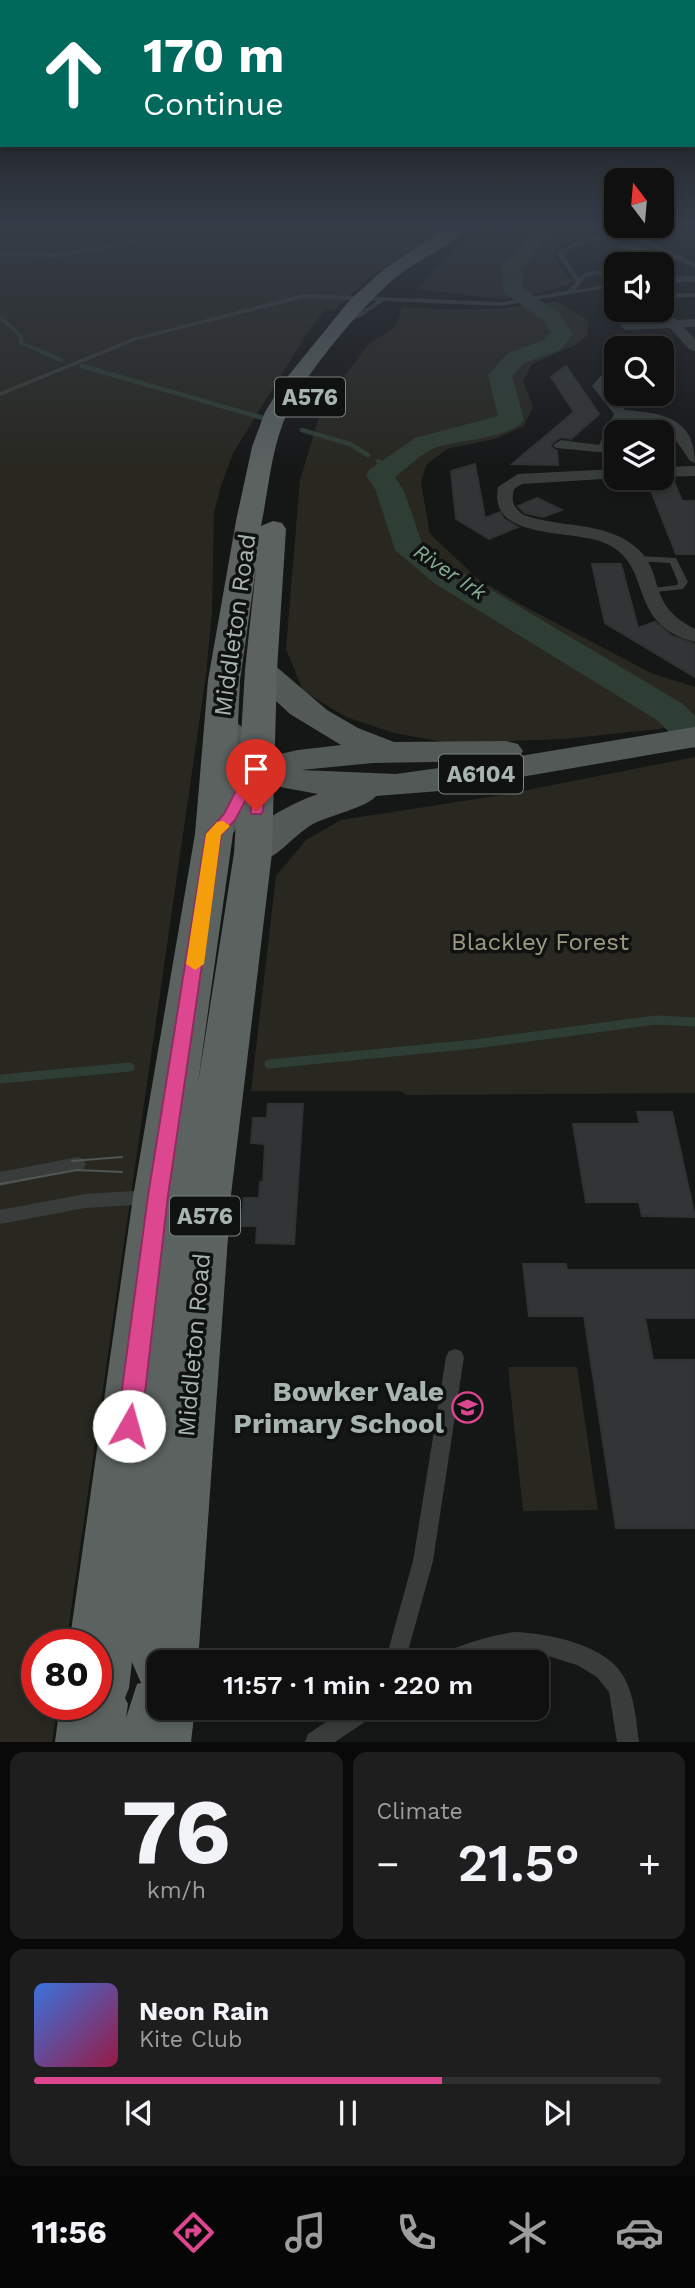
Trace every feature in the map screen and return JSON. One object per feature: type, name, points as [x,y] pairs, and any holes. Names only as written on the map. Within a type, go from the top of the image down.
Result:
[{"type":"highway","name":"Middleton Road","points":[[233,844],[221,725],[224,680],[249,521],[264,447],[276,412],[295,381],[342,323],[364,306]]},
{"type":"highway","name":"Middleton Road","points":[[300,414],[370,306]]},
{"type":"highway","name":"Middleton Road","points":[[106,1629],[182,1196],[233,844],[259,772],[261,670],[277,491],[291,436]]},
{"type":"highway","name":"Middleton Road","points":[[165,1650],[182,1196]]},
{"type":"highway","points":[[89,1742],[92,1720]]},
{"type":"highway","points":[[157,1742],[159,1720]]},
{"type":"main road","name":"A6104","points":[[261,670],[292,701],[317,719],[351,737],[396,769]]},
{"type":"main road","points":[[221,725],[259,772]]},
{"type":"main road","name":"A6104","points":[[259,772],[309,783],[396,769],[500,771],[565,757],[687,739]]},
{"type":"main road","name":"A6104","points":[[233,844],[276,830],[302,813],[345,797],[396,769]]},
{"type":"street","points":[[626,326],[695,323]]},
{"type":"street","points":[[673,324],[695,347]]},
{"type":"street","points":[[615,406],[621,414],[660,417],[671,422],[695,458]]},
{"type":"street","points":[[618,420],[621,414]]},
{"type":"street","points":[[561,445],[604,450],[594,466],[566,465]]},
{"type":"street","points":[[674,472],[695,471]]},
{"type":"street","points":[[604,475],[518,479],[506,487],[502,502],[505,510],[519,520],[592,532],[626,547],[639,559],[657,610],[664,618],[695,636]]},
{"type":"lane","points":[[0,394],[135,339],[262,306]]},
{"type":"lane","points":[[639,559],[673,560],[683,582],[680,587],[650,591]]},
{"type":"lane","points":[[0,1179],[78,1164]]},
{"type":"lane","points":[[0,1217],[85,1201],[182,1196]]},
{"type":"lane","points":[[398,1650],[423,1561],[456,1357]]},
{"type":"lane","points":[[472,1650],[527,1641],[557,1647],[603,1667],[618,1687],[628,1742]]},
{"type":"lane","points":[[316,1742],[348,1720]]},
{"type":"green space","points":[[0,306],[339,306],[335,310],[327,309],[311,327],[233,453],[214,512],[212,612],[206,675],[68,1629],[21,1629],[21,1720],[56,1720],[52,1742],[0,1742]]},
{"type":"green space","points":[[565,306],[588,320],[587,336],[575,345],[532,364],[523,381],[533,407],[524,426],[495,439],[447,449],[426,465],[421,483],[430,534],[477,578],[520,604],[651,673],[695,687],[695,719],[659,729],[564,739],[450,743],[394,733],[346,717],[303,691],[286,649],[300,480],[323,404],[368,345],[395,327],[402,307],[498,309]]},
{"type":"green space","name":"Blackley Forest","points":[[695,757],[695,1093],[406,1095],[400,1091],[251,1091],[276,876],[306,840],[341,820],[502,795]]},
{"type":"green space","points":[[508,1367],[577,1367],[598,1510],[523,1511]]},
{"type":"building","points":[[566,366],[599,414],[571,439],[561,437],[552,443],[551,447],[557,451],[558,465],[512,464],[574,412],[551,377]]},
{"type":"building","points":[[475,464],[485,518],[500,512],[504,519],[518,527],[489,539],[456,519],[451,471]]},
{"type":"building","points":[[674,481],[682,501],[695,501],[695,554],[676,554],[651,490],[674,490]]},
{"type":"building","points":[[537,498],[562,510],[543,517],[525,513],[518,506]]},
{"type":"building","points":[[592,564],[621,564],[638,628],[655,622],[672,636],[695,644],[695,677],[605,623]]},
{"type":"building","points":[[268,1104],[303,1104],[294,1244],[256,1243],[257,1226],[241,1226],[244,1198],[259,1198],[260,1182],[263,1182],[265,1144],[251,1143],[253,1118],[267,1118]]},
{"type":"building","points":[[637,1112],[672,1112],[695,1217],[642,1216],[639,1202],[586,1202],[573,1124],[640,1124]]},
{"type":"building","points":[[523,1264],[566,1264],[567,1270],[695,1270],[695,1318],[645,1318],[653,1360],[695,1360],[695,1528],[616,1528],[584,1316],[529,1316]]},
{"type":"waterway","name":"River Irk","points":[[537,306],[552,317],[562,334],[552,345],[516,358],[500,375],[511,420],[494,427],[424,443],[380,475],[390,491],[410,550],[445,576],[670,712],[695,737]]},
{"type":"waterway","points":[[0,317],[21,336],[21,343],[46,353]]},
{"type":"waterway","points":[[42,352],[61,360]]},
{"type":"waterway","points":[[82,366],[263,418]]},
{"type":"waterway","points":[[302,430],[350,444],[368,455]]},
{"type":"waterway","points":[[378,461],[389,468]]},
{"type":"waterway","points":[[269,1064],[475,1044],[656,1020],[695,1022]]},
{"type":"waterway","points":[[0,1079],[130,1067]]},
{"type":"tram line","points":[[72,1161],[122,1157]]},
{"type":"tram line","points":[[0,1184],[77,1170],[122,1172]]},
{"type":"slow traffic","points":[[195,964],[214,834],[223,826]]},
{"type":"place","name":"Bowker Vale Primary School","points":[[467,1407]]},
{"type":"route","points":[[129,1426],[158,1196],[214,834],[230,816],[252,776],[259,772],[256,811]]}]
